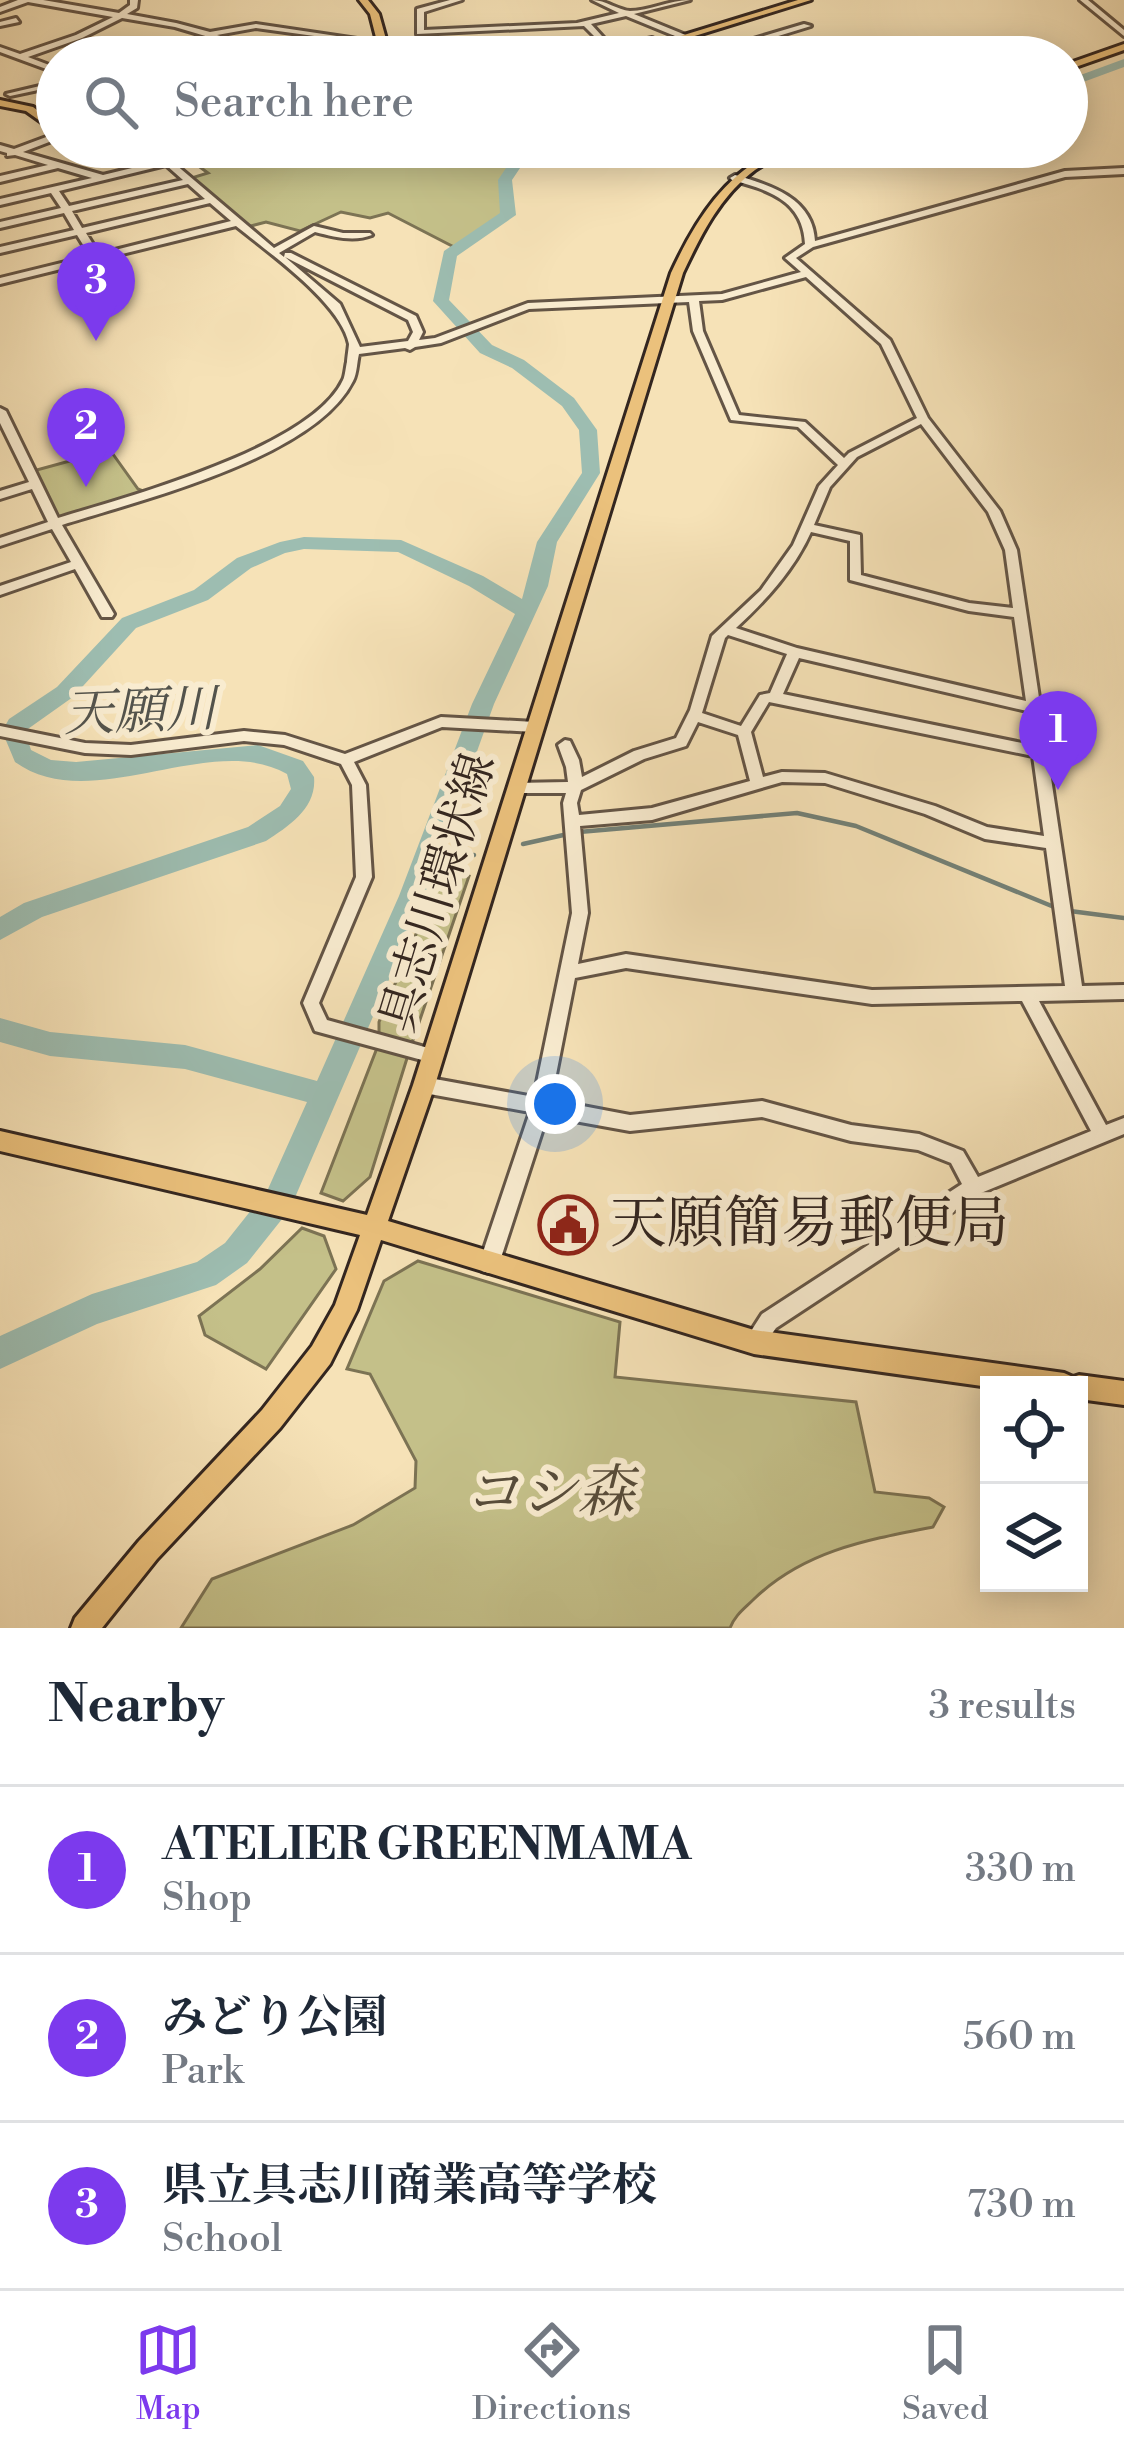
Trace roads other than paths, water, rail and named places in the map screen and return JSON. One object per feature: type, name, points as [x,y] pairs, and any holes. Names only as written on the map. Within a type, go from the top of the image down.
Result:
[{"type":"main road","points":[[363,0],[374,14],[379,36]]},
{"type":"main road","points":[[685,36],[807,0]]},
{"type":"main road","points":[[1088,60],[1124,47]]},
{"type":"main road","points":[[8,100],[36,114]]},
{"type":"main road","name":"具志川環状線","points":[[85,1628],[148,1550],[271,1419],[321,1355],[345,1310],[424,1085],[668,301],[701,224],[735,178],[749,168]]},
{"type":"main road","points":[[0,1141],[375,1228],[754,1342],[999,1376]]},
{"type":"main road","points":[[1088,1388],[1124,1393]]},
{"type":"street","points":[[0,10],[28,0],[216,36]]},
{"type":"street","points":[[70,36],[121,15],[134,7],[134,0]]},
{"type":"street","points":[[458,0],[420,11],[420,32],[586,23],[686,0]]},
{"type":"street","points":[[596,0],[680,36]]},
{"type":"street","points":[[1084,0],[1124,34]]},
{"type":"street","points":[[0,24],[16,20]]},
{"type":"street","points":[[586,23],[598,36]]},
{"type":"street","points":[[210,34],[256,26],[329,36]]},
{"type":"street","points":[[776,36],[807,26]]},
{"type":"street","points":[[0,49],[36,63]]},
{"type":"street","points":[[0,61],[36,50]]},
{"type":"street","points":[[0,85],[8,100]]},
{"type":"street","points":[[13,153],[36,143]]},
{"type":"street","points":[[0,152],[36,159]]},
{"type":"street","points":[[0,179],[46,168]]},
{"type":"street","points":[[69,168],[103,177]]},
{"type":"street","points":[[0,202],[143,168]]},
{"type":"street","points":[[0,542],[238,463],[291,437],[334,399],[354,351],[347,320],[276,251],[175,168]]},
{"type":"street","points":[[1074,991],[1011,550],[994,511],[923,419],[886,342],[854,309],[790,258],[810,245],[1065,174],[1124,171]]},
{"type":"street","points":[[735,178],[776,189],[800,209],[810,245]]},
{"type":"street","points":[[0,226],[189,181]]},
{"type":"street","points":[[54,190],[70,209],[95,257]]},
{"type":"street","points":[[0,250],[213,200]]},
{"type":"street","points":[[0,280],[239,222]]},
{"type":"street","points":[[276,251],[314,229],[343,236],[367,235]]},
{"type":"street","points":[[276,251],[412,318],[418,332],[410,347]]},
{"type":"street","points":[[354,351],[410,347],[528,306],[722,297],[806,274]]},
{"type":"street","points":[[694,300],[698,331],[735,418],[801,424],[844,464]]},
{"type":"street","points":[[1,415],[107,614]]},
{"type":"street","points":[[516,788],[575,787],[638,755],[681,742],[695,716],[718,636],[766,592],[799,545],[825,486],[867,446],[923,419]]},
{"type":"street","points":[[0,495],[35,484]]},
{"type":"street","points":[[806,527],[856,538],[855,578],[969,607],[1020,613]]},
{"type":"street","points":[[0,591],[77,564]]},
{"type":"street","points":[[728,630],[795,652],[1034,708]]},
{"type":"street","points":[[775,697],[795,652]]},
{"type":"street","points":[[758,784],[744,732],[765,698],[1040,752]]},
{"type":"street","points":[[695,716],[744,732]]},
{"type":"street","points":[[0,730],[48,741],[131,750],[244,736],[285,740],[346,760],[441,722],[535,727]]},
{"type":"street","points":[[489,1264],[540,1110],[580,913],[572,821],[574,763],[565,746]]},
{"type":"street","points":[[346,760],[359,785],[364,877],[311,1003],[320,1026],[433,1056]]},
{"type":"street","points":[[572,821],[652,814],[782,777],[848,783],[985,833],[1054,843]]},
{"type":"street","points":[[567,973],[626,961],[872,997],[1124,992]]},
{"type":"street","points":[[1026,993],[1102,1135]]},
{"type":"street","points":[[424,1085],[630,1123],[762,1109],[851,1132],[919,1142],[957,1156],[974,1187]]},
{"type":"street","points":[[754,1342],[770,1321],[974,1187],[1124,1126]]},
{"type":"waterway","name":"天願川","points":[[1088,76],[1124,63]]},
{"type":"waterway","name":"天願川","points":[[324,1096],[412,896],[483,704],[538,586],[547,542],[591,473],[588,430],[568,402],[518,364],[486,349],[441,301],[450,254],[508,215],[505,180],[513,168]]},
{"type":"waterway","name":"天願川","points":[[0,930],[33,910],[257,834],[289,812],[303,789],[295,767],[258,753],[76,770],[50,768],[23,756],[13,731],[17,725],[65,692],[129,623],[201,595],[244,563],[304,543],[401,546],[526,611]]},
{"type":"waterway","points":[[579,832],[797,813],[856,826],[1059,909]]},
{"type":"waterway","points":[[523,844],[568,834]]},
{"type":"waterway","points":[[424,866],[474,855]]},
{"type":"waterway","points":[[1070,911],[1124,918]]},
{"type":"waterway","name":"天願川","points":[[0,1030],[50,1044],[185,1057],[324,1096]]},
{"type":"waterway","name":"天願川","points":[[0,1353],[92,1310],[205,1274],[236,1253],[279,1199],[324,1096]]},
{"type":"place","name":"県立具志川商業高等学校","points":[[96,341]]},
{"type":"place","name":"みどり公園","points":[[86,487]]},
{"type":"place","name":"ATELIER GREENMAMA","points":[[1058,790]]},
{"type":"place","name":"天願簡易郵便局","points":[[568,1225]]},
{"type":"park label","name":"コシ森","points":[[549,1494]]}]
